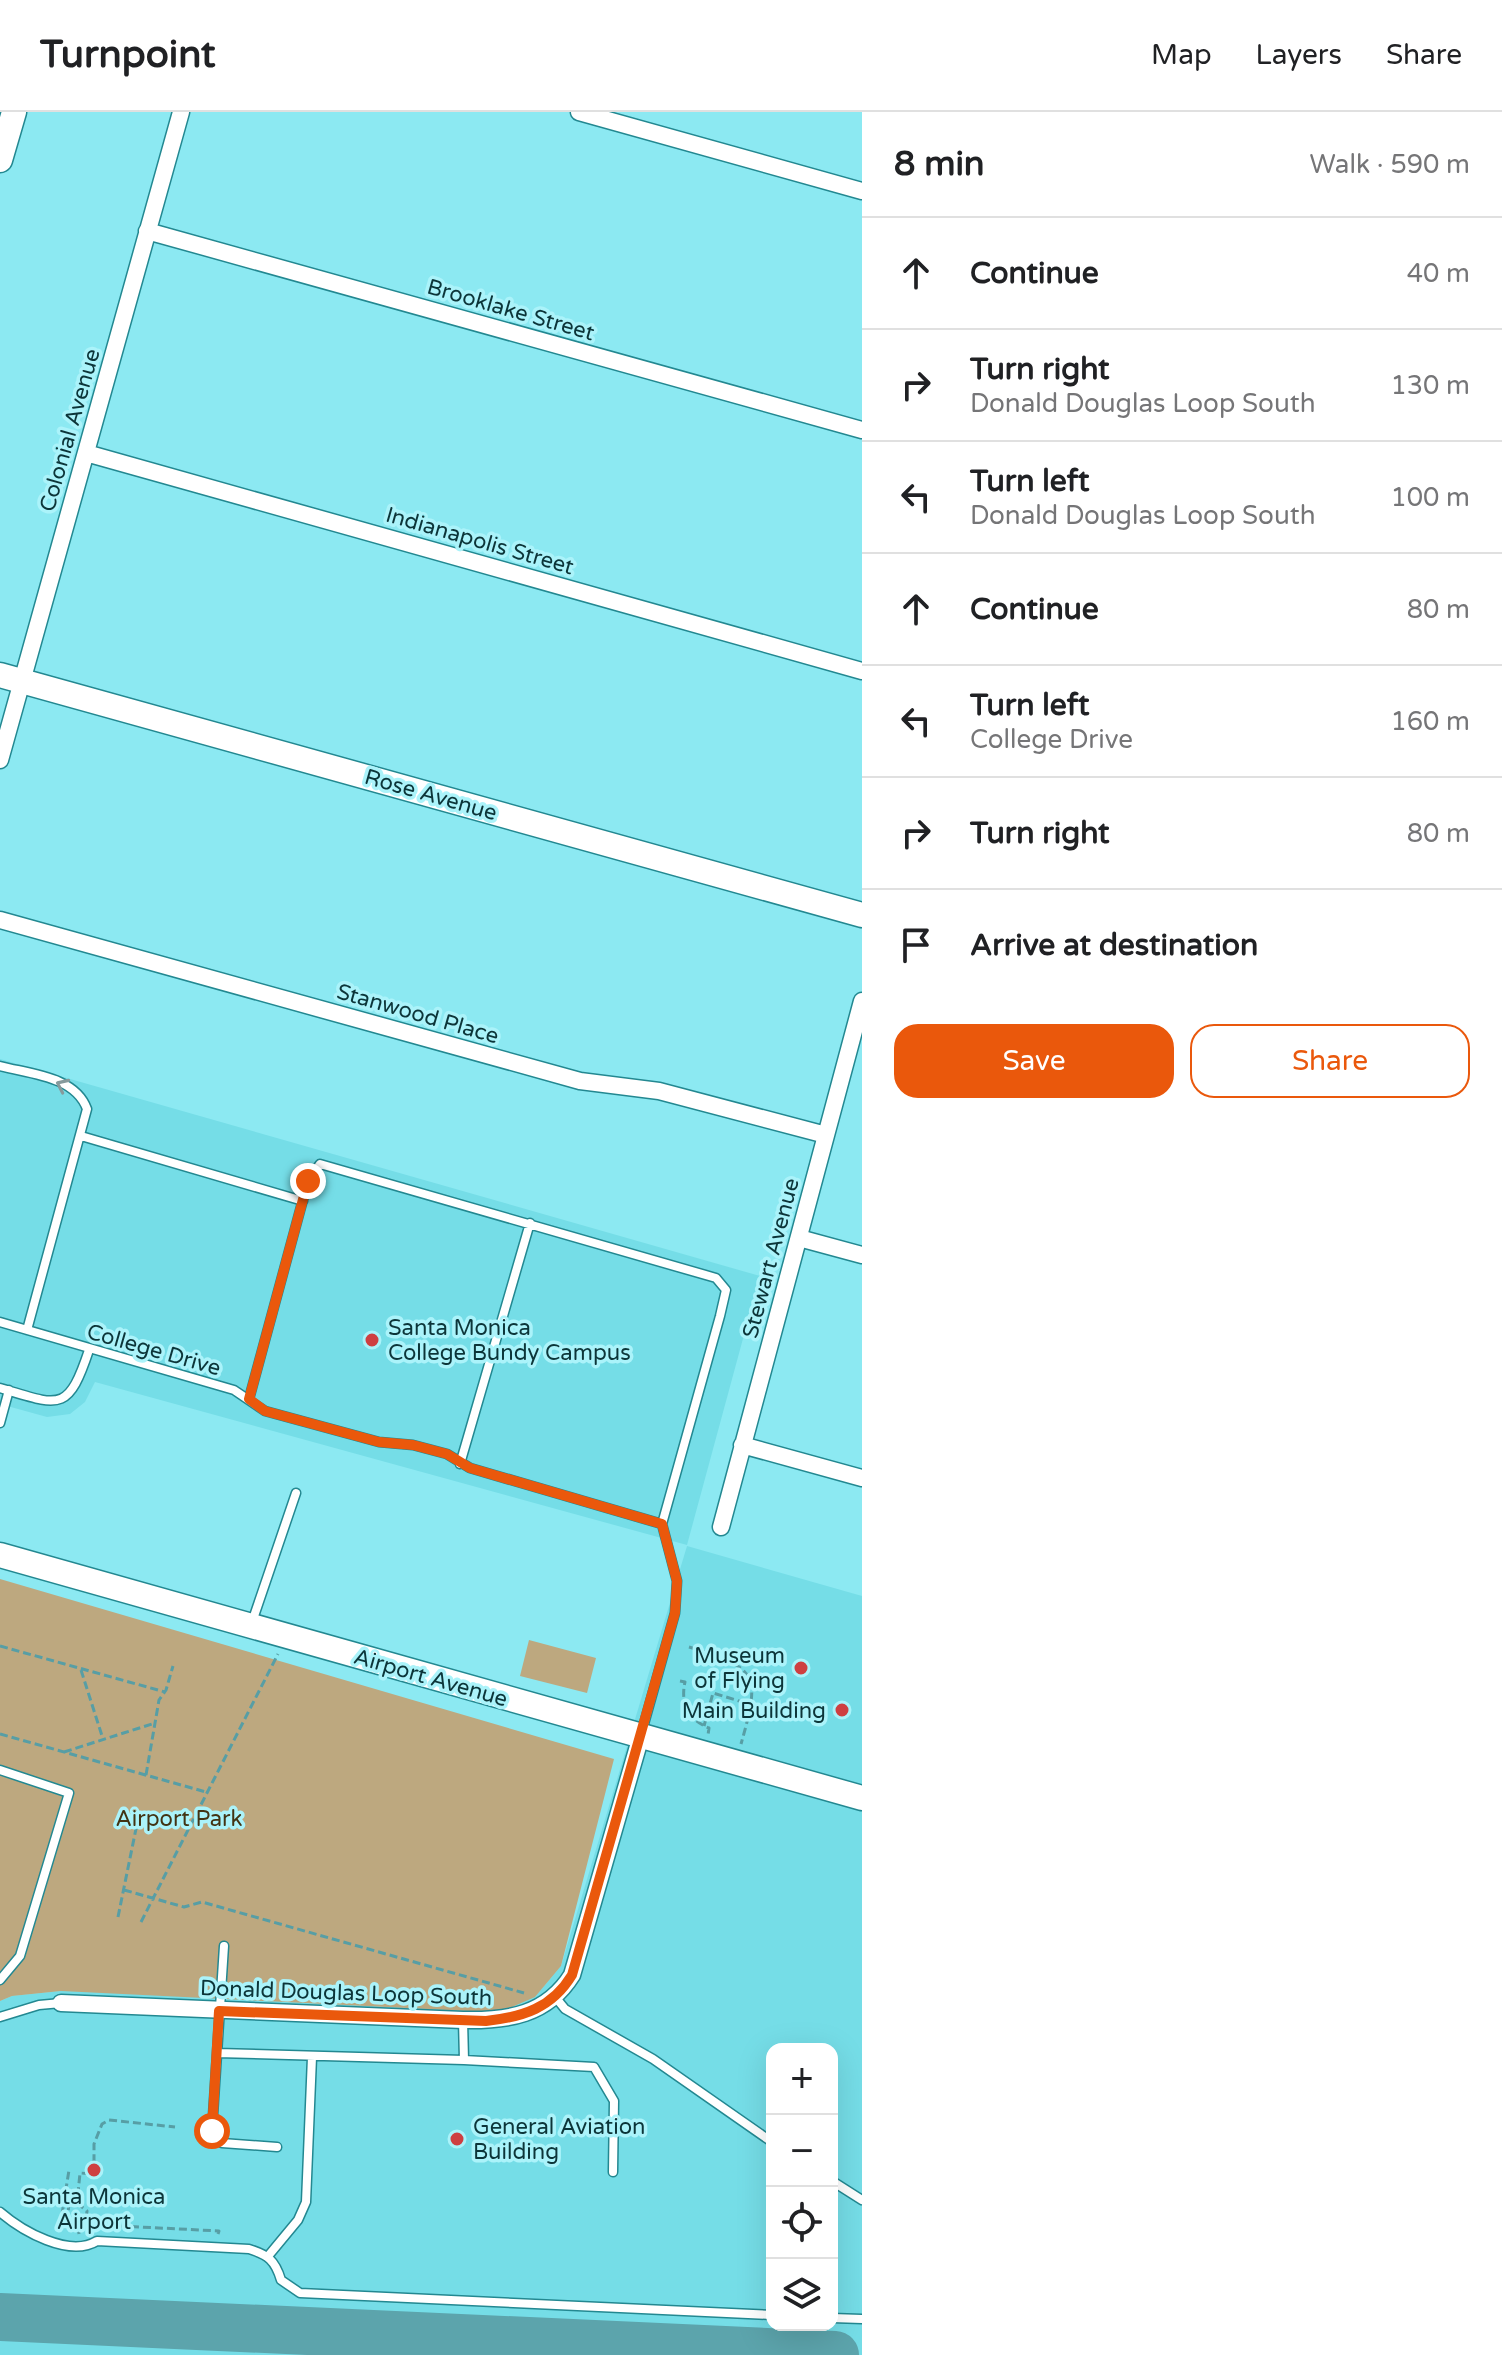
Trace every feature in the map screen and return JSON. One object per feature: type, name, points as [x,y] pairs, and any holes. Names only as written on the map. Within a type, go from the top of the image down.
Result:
[{"type":"street","points":[[0,160],[14,112]]},
{"type":"street","name":"Colonial Avenue","points":[[0,760],[11,678],[86,453],[181,112]]},
{"type":"street","points":[[579,112],[862,191]]},
{"type":"street","name":"Brooklake Street","points":[[147,231],[862,430]]},
{"type":"street","name":"Indianapolis Street","points":[[86,453],[862,671]]},
{"type":"street","name":"Rose Avenue","points":[[11,678],[862,915]]},
{"type":"street","name":"Stanwood Place","points":[[0,920],[580,1081],[659,1091],[826,1135]]},
{"type":"street","name":"Stewart Avenue","points":[[721,1527],[862,1001]]},
{"type":"street","points":[[799,1238],[862,1255]]},
{"type":"street","points":[[742,1445],[862,1478]]},
{"type":"street","name":"Airport Avenue","points":[[0,1555],[862,1798]]},
{"type":"street","points":[[556,1998],[572,1975],[641,1736]]},
{"type":"street","name":"Donald Douglas Loop South","points":[[61,2003],[463,2020],[507,2019],[528,2014],[556,1998]]},
{"type":"lane","points":[[0,1066],[66,1083],[83,1097],[87,1109],[27,1330]]},
{"type":"lane","points":[[81,1136],[303,1201]]},
{"type":"lane","points":[[249,1399],[303,1201],[313,1172],[320,1164],[331,1164],[716,1278],[726,1290],[662,1524],[677,1581],[675,1613],[641,1736]]},
{"type":"lane","points":[[460,1464],[530,1223]]},
{"type":"lane","name":"College Drive","points":[[0,1322],[234,1390],[265,1411],[379,1442],[413,1445],[447,1454],[460,1464],[662,1524]]},
{"type":"lane","points":[[0,1423],[4,1389],[44,1400],[60,1399],[73,1392],[89,1350]]},
{"type":"lane","points":[[251,1626],[296,1493]]},
{"type":"lane","points":[[0,1770],[69,1793],[20,1956],[0,1980]]},
{"type":"lane","points":[[224,1946],[212,2131],[222,2143],[277,2147]]},
{"type":"lane","points":[[556,1998],[565,2009],[653,2059],[766,2138]]},
{"type":"lane","name":"Donald Douglas Loop South","points":[[0,2017],[39,2005],[61,2003]]},
{"type":"lane","points":[[463,2020],[464,2060]]},
{"type":"lane","points":[[217,2053],[594,2067],[614,2101],[613,2172]]},
{"type":"lane","points":[[269,2255],[298,2220],[306,2202],[312,2057]]},
{"type":"lane","points":[[838,2185],[862,2200]]},
{"type":"lane","points":[[0,2212],[48,2240],[79,2247],[97,2241],[249,2249],[269,2255],[277,2266],[281,2280],[300,2293],[766,2315]]},
{"type":"lane","points":[[838,2318],[862,2319]]},
{"type":"path","points":[[0,1646],[165,1692]]},
{"type":"path","points":[[141,1922],[280,1646]]},
{"type":"path","points":[[689,1647],[740,1666],[753,1689],[752,1705],[740,1747]]},
{"type":"path","points":[[146,1775],[159,1700],[165,1692],[173,1666]]},
{"type":"path","points":[[81,1669],[103,1739]]},
{"type":"path","points":[[680,1681],[685,1682],[685,1706],[691,1717],[709,1728],[707,1738]]},
{"type":"path","points":[[704,1726],[713,1693],[752,1705]]},
{"type":"path","points":[[64,1752],[155,1723]]},
{"type":"path","points":[[0,1734],[206,1792]]},
{"type":"path","points":[[118,1917],[139,1814]]},
{"type":"path","points":[[124,1890],[184,1907],[202,1902],[528,1994]]},
{"type":"path","points":[[78,2210],[80,2173],[94,2174],[94,2144],[102,2124],[109,2120],[175,2127]]},
{"type":"path","points":[[69,2170],[60,2227],[67,2227],[69,2202],[77,2203],[87,2211],[86,2219]]},
{"type":"path","points":[[82,2236],[77,2218],[104,2225],[218,2232]]},
{"type":"path","points":[[221,2237],[224,2228]]},
{"type":"shaded area","name":"Santa Monica College Bundy Campus","points":[[0,1059],[760,1276],[687,1545],[95,1382],[85,1402],[70,1414],[47,1417],[0,1404]]},
{"type":"shaded area","points":[[687,1546],[862,1596],[862,2355],[0,2355],[0,2001],[12,1996],[61,1991],[535,1997],[561,1966]]},
{"type":"green space","name":"Airport Park","points":[[0,1579],[614,1759],[561,1966],[535,1997],[489,2012],[61,1991],[12,1996],[0,2001]]},
{"type":"green space","points":[[529,1640],[596,1658],[587,1693],[520,1676]]},
{"type":"taxiway","points":[[0,2317],[835,2355]]},
{"type":"place","name":"Santa Monica College Bundy Campus","points":[[372,1340]]},
{"type":"place","name":"Museum of Flying","points":[[801,1668]]},
{"type":"place","name":"Main Building","points":[[842,1710]]},
{"type":"place","name":"General Aviation Building","points":[[457,2139]]},
{"type":"place","name":"Santa Monica Airport","points":[[94,2170]]},
{"type":"route","points":[[212,2131],[219,2011],[486,2021],[528,2014],[556,1998],[572,1975],[675,1613],[677,1581],[668,1558],[662,1524],[470,1468],[447,1454],[413,1445],[379,1442],[265,1411],[249,1399],[308,1181]]}]
